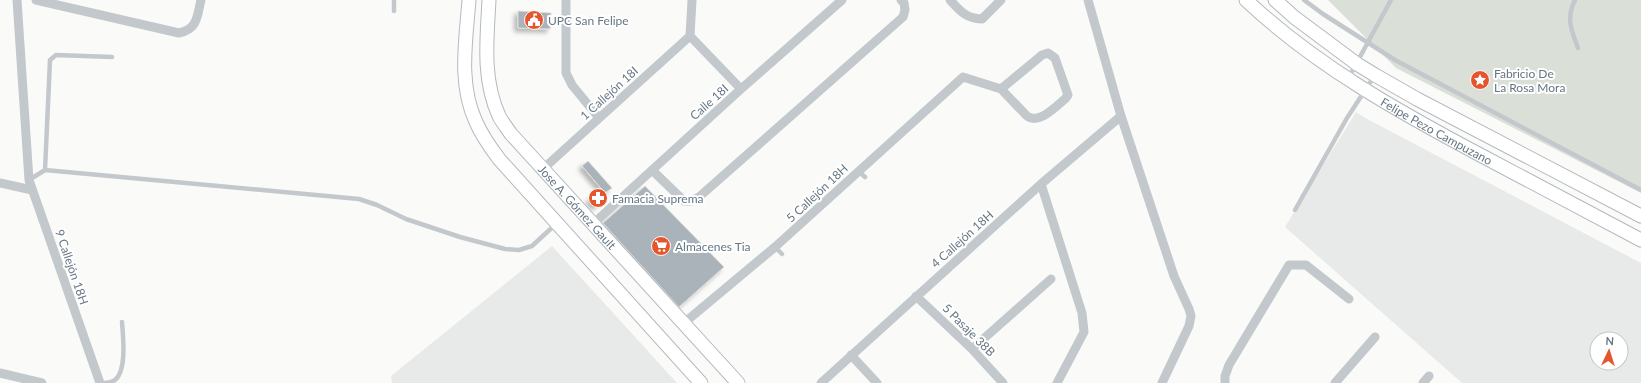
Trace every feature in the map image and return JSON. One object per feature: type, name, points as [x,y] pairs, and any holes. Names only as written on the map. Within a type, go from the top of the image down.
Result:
[{"type":"main road","points":[[468,0],[465,82],[475,122],[485,140],[499,159],[701,383]]},
{"type":"main road","name":"Jose A. Gómez Gault","points":[[489,0],[486,52],[487,80],[492,100],[500,118],[511,134],[544,168],[738,383]]},
{"type":"main road","name":"Felipe Pezo Campuzano","points":[[1246,0],[1295,40],[1348,79],[1416,121],[1641,240]]},
{"type":"main road","name":"Felipe Pezo Campuzano","points":[[1275,0],[1294,17],[1357,64],[1375,75],[1417,99],[1641,216]]},
{"type":"street","name":"9 Callejón 18H","points":[[17,0],[29,180],[100,383]]},
{"type":"street","points":[[36,0],[179,33],[187,31],[195,24],[200,0]]},
{"type":"street","points":[[566,0],[566,72],[572,85],[599,118]]},
{"type":"street","points":[[692,0],[690,36],[741,89]]},
{"type":"street","name":"Calle 18I","points":[[594,223],[741,89],[842,0]]},
{"type":"street","points":[[652,170],[684,201],[691,201],[699,196],[902,17],[904,3],[901,0]]},
{"type":"street","points":[[950,0],[963,13],[972,18],[982,19],[1001,0]]},
{"type":"street","points":[[1088,0],[1121,116],[1174,276],[1191,316],[1189,326],[1162,383]]},
{"type":"street","name":"1 Callejón 18I","points":[[544,168],[690,36]]},
{"type":"street","points":[[1048,53],[1055,58],[1068,95],[1065,99],[1036,119],[1027,116],[1000,89],[1042,55],[1048,53]]},
{"type":"street","name":"5 Callejón 18H","points":[[684,323],[775,247],[963,77],[1000,89]]},
{"type":"street","name":"4 Callejón 18H","points":[[821,383],[1041,184],[1121,116]]},
{"type":"street","points":[[0,184],[32,190]]},
{"type":"street","points":[[1041,184],[1082,313],[1084,332],[1057,383]]},
{"type":"street","points":[[1226,383],[1225,376],[1229,365],[1289,265],[1306,265],[1349,299]]},
{"type":"street","points":[[972,349],[1051,279]]},
{"type":"street","name":"5 Pasaje 38B","points":[[916,296],[972,349],[1003,383]]},
{"type":"street","points":[[1335,383],[1375,337]]},
{"type":"street","points":[[851,355],[877,383]]},
{"type":"street","points":[[0,373],[42,383]]},
{"type":"lane","points":[[394,0],[394,11]]},
{"type":"lane","points":[[1304,0],[1368,44],[1395,60],[1641,190]]},
{"type":"lane","points":[[1348,79],[1391,0]]},
{"type":"lane","points":[[1575,0],[1571,9],[1570,29],[1578,48]]},
{"type":"lane","points":[[45,170],[50,60],[56,55],[112,57]]},
{"type":"lane","points":[[1295,210],[1348,118],[1375,75]]},
{"type":"lane","points":[[29,180],[45,170],[359,200],[377,205],[406,220],[505,249],[519,250],[532,246],[557,223]]},
{"type":"lane","points":[[858,171],[865,178]]},
{"type":"lane","points":[[775,247],[782,254]]},
{"type":"lane","points":[[100,383],[114,382],[119,376],[124,346],[122,322]]},
{"type":"shaded area","points":[[1328,0],[1641,0],[1641,193],[1396,68]]},
{"type":"shaded area","points":[[1356,112],[1641,263],[1641,383],[1462,383],[1285,227]]},
{"type":"shaded area","points":[[552,246],[677,383],[392,383],[391,376]]},
{"type":"building","name":"UPC San Felipe","points":[[518,11],[551,13],[550,29],[518,28]]},
{"type":"building","points":[[588,161],[612,188],[605,193],[582,166]]},
{"type":"building","name":"Almacenes Tia","points":[[645,186],[724,267],[679,307],[603,223]]},
{"type":"building","name":"Famacia Suprema","points":[[602,190],[607,197],[595,207],[589,199]]},
{"type":"place","name":"UPC San Felipe","points":[[534,20]]},
{"type":"place","name":"Fabricio De La Rosa Mora","points":[[1480,80]]},
{"type":"place","name":"Famacia Suprema","points":[[598,198]]},
{"type":"place","name":"Almacenes Tia","points":[[661,246]]}]
